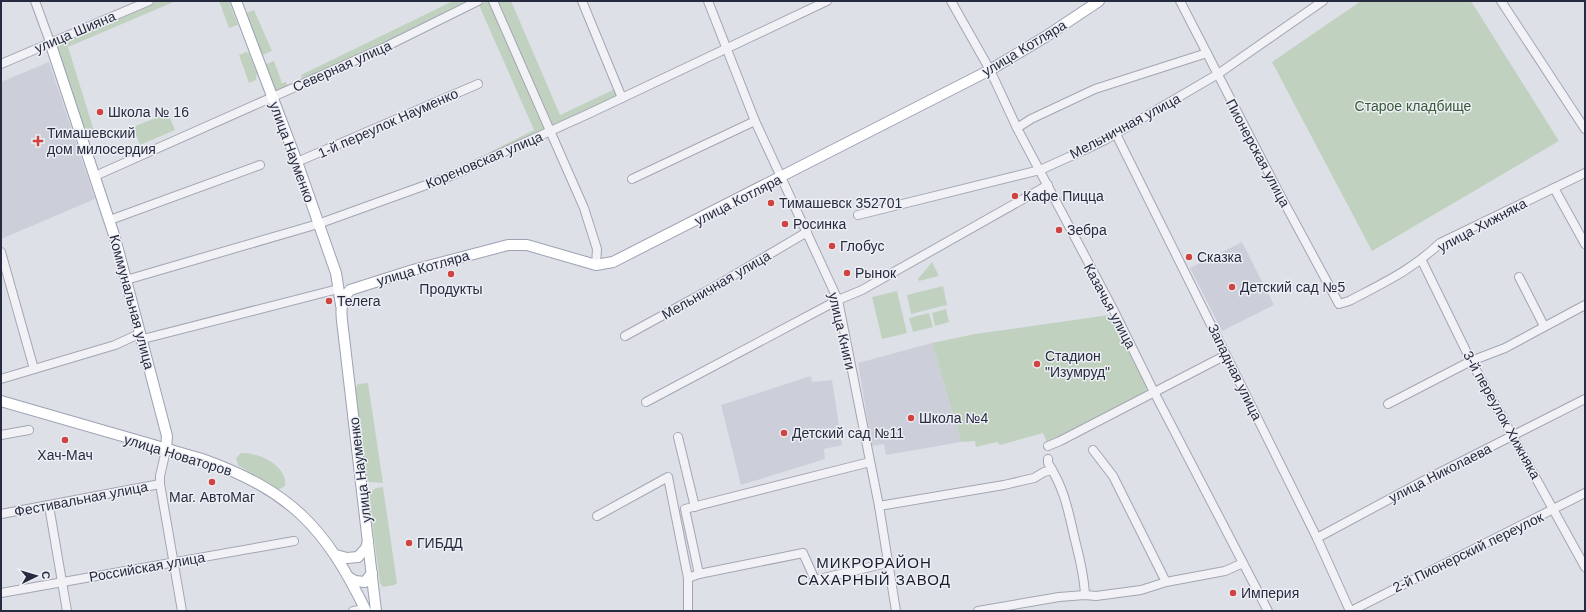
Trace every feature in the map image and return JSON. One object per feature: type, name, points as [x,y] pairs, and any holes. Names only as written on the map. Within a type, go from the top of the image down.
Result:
[{"type":"main road","name":"улица Науменко","points":[[236,1],[297,162],[336,273],[368,541],[363,556]]},
{"type":"main road","name":"улица Котляра","points":[[341,305],[345,296],[350,290],[413,270],[508,245],[527,245],[596,265],[613,262],[627,257],[990,70],[1045,37],[1099,1]]},
{"type":"main road","name":"Коммунальная улица","points":[[50,42],[110,220],[142,336],[167,436],[166,450]]},
{"type":"main road","name":"улица Новаторов","points":[[1,402],[224,467],[274,492],[304,516],[320,532],[350,578],[366,610]]},
{"type":"main road","points":[[336,556],[352,559],[363,556]]},
{"type":"main road","points":[[363,556],[372,573],[376,611]]},
{"type":"main road","points":[[363,556],[351,567],[350,578],[355,581],[365,582],[372,573]]},
{"type":"street","name":"Коммунальная улица","points":[[35,1],[50,42]]},
{"type":"street","name":"улица Шияна","points":[[1,64],[149,1]]},
{"type":"street","name":"Северная улица","points":[[95,176],[383,48],[478,1]]},
{"type":"street","points":[[493,1],[584,208],[597,249],[596,265]]},
{"type":"street","points":[[582,1],[622,98]]},
{"type":"street","name":"улица Книги","points":[[708,1],[755,121],[838,300],[870,462],[896,611]]},
{"type":"street","name":"Кореновская улица","points":[[126,280],[318,224],[451,176],[622,98],[827,1]]},
{"type":"street","name":"Казачья улица","points":[[951,1],[990,70],[1017,128],[1113,309],[1154,392],[1268,611]]},
{"type":"street","name":"Пионерская улица","points":[[1180,1],[1278,191],[1339,304]]},
{"type":"street","name":"Мельничная улица","points":[[858,216],[1040,170],[1080,152],[1116,134],[1218,74],[1323,1]]},
{"type":"street","points":[[1501,1],[1585,129]]},
{"type":"street","points":[[1017,128],[1031,119],[1095,90],[1207,53]]},
{"type":"street","name":"1-й переулок Науменко","points":[[297,162],[478,84]]},
{"type":"street","points":[[632,179],[755,121]]},
{"type":"street","name":"Западная улица","points":[[1116,134],[1317,538],[1351,611]]},
{"type":"street","points":[[110,220],[260,165]]},
{"type":"street","name":"улица Хижняка","points":[[1339,304],[1349,301],[1422,261],[1440,244],[1585,173]]},
{"type":"street","points":[[646,402],[838,300],[862,290],[1048,185]]},
{"type":"street","points":[[1554,188],[1585,244]]},
{"type":"street","name":"Мельничная улица","points":[[625,336],[709,290],[807,232]]},
{"type":"street","points":[[1,252],[34,369]]},
{"type":"street","name":"3-й переулок Хижняка","points":[[1422,261],[1471,361],[1514,436],[1585,567]]},
{"type":"street","points":[[1519,277],[1544,326]]},
{"type":"street","points":[[1,379],[142,336],[338,289]]},
{"type":"street","points":[[1388,404],[1471,361],[1505,348],[1585,305]]},
{"type":"street","points":[[1048,446],[1226,356]]},
{"type":"street","name":"улица Николаева","points":[[1317,538],[1425,480],[1585,399]]},
{"type":"street","points":[[1,435],[29,430]]},
{"type":"street","points":[[678,437],[695,506]]},
{"type":"street","name":"Коммунальная улица","points":[[166,450],[160,476],[160,484],[182,611]]},
{"type":"street","points":[[1093,450],[1113,476],[1166,582]]},
{"type":"street","points":[[1048,459],[1048,463],[1061,485],[1066,499],[1084,575],[1085,595]]},
{"type":"street","points":[[699,574],[685,509],[870,462]]},
{"type":"street","points":[[878,506],[1004,485],[1034,478],[1044,472],[1052,470]]},
{"type":"street","points":[[597,516],[668,477],[688,578],[688,611]]},
{"type":"street","name":"Фестивальная улица","points":[[1,514],[160,484]]},
{"type":"street","name":"2-й Пионерский переулок","points":[[1351,611],[1554,510],[1585,493]]},
{"type":"street","points":[[49,506],[67,611]]},
{"type":"street","name":"Российская улица","points":[[1,593],[294,541]]},
{"type":"street","points":[[688,578],[699,574],[803,553],[815,580],[887,563]]},
{"type":"street","points":[[978,611],[1052,598],[1085,595],[1096,596],[1141,590],[1166,582],[1218,573],[1243,563]]},
{"type":"street","points":[[354,611],[366,610]]},
{"type":"shaded area","name":"Тимашевский дом милосердия","points":[[49,62],[95,199],[1,239],[1,82]]},
{"type":"shaded area","name":"Детский сад №5","points":[[1242,242],[1274,305],[1222,331],[1190,268]]},
{"type":"shaded area","name":"Школа №4","points":[[932,343],[961,442],[886,455],[884,444],[872,446],[858,363]]},
{"type":"shaded area","name":"Детский сад №11","points":[[811,376],[812,382],[832,380],[842,445],[824,449],[825,459],[741,485],[721,405]]},
{"type":"green space","points":[[155,1],[176,1],[68,47],[94,131],[85,133],[56,46],[57,43]]},
{"type":"green space","points":[[219,1],[229,1],[238,25],[229,28]]},
{"type":"green space","points":[[453,1],[471,1],[304,82],[301,75]]},
{"type":"green space","points":[[482,1],[490,1],[545,127],[545,129],[489,154],[488,153],[534,130],[478,3]]},
{"type":"green space","points":[[495,1],[511,1],[560,115],[615,89],[618,95],[552,127]]},
{"type":"green space","name":"Старое кладбище","points":[[1361,1],[1471,1],[1559,141],[1372,251],[1272,62]]},
{"type":"green space","points":[[254,10],[272,51],[260,56],[241,15]]},
{"type":"green space","points":[[246,52],[249,53],[257,73],[256,80],[249,83],[239,55]]},
{"type":"green space","points":[[274,61],[282,83],[286,82],[289,89],[276,94],[264,65]]},
{"type":"green space","points":[[168,113],[175,130],[140,145],[133,127]]},
{"type":"green space","points":[[932,262],[939,276],[919,281],[918,279]]},
{"type":"green space","points":[[943,286],[947,305],[911,314],[907,295]]},
{"type":"green space","points":[[897,291],[907,333],[882,339],[872,297]]},
{"type":"green space","points":[[946,309],[949,322],[935,326],[932,313]]},
{"type":"green space","points":[[929,313],[933,327],[913,332],[909,318]]},
{"type":"green space","name":"Стадион \"Изумруд\"","points":[[1109,315],[1147,386],[1146,395],[1048,444],[1043,433],[1000,445],[997,442],[976,447],[975,441],[961,442],[932,343],[975,334]]},
{"type":"green space","points":[[368,383],[383,483],[369,482],[365,475],[355,389],[358,384]]},
{"type":"green space","points":[[241,453],[256,455],[271,462],[282,472],[285,479],[285,486],[278,490],[238,465],[236,458]]},
{"type":"green space","points":[[383,487],[397,583],[383,587],[380,583],[369,493],[376,488]]},
{"type":"place","name":"Школа № 16","points":[[100,112]]},
{"type":"place","name":"Тимашевский дом милосердия","points":[[38,141]]},
{"type":"place","name":"Кафе Пицца","points":[[1015,196]]},
{"type":"place","name":"Тимашевск 352701","points":[[771,203]]},
{"type":"place","name":"Росинка","points":[[785,224]]},
{"type":"place","name":"Зебра","points":[[1059,230]]},
{"type":"place","name":"Глобус","points":[[832,246]]},
{"type":"place","name":"Сказка","points":[[1189,257]]},
{"type":"place","name":"Рынок","points":[[847,273]]},
{"type":"place","name":"Продукты","points":[[451,274]]},
{"type":"place","name":"Детский сад №5","points":[[1232,287]]},
{"type":"place","name":"Телега","points":[[329,301]]},
{"type":"place","name":"Стадион \"Изумруд\"","points":[[1037,364]]},
{"type":"place","name":"Школа №4","points":[[911,418]]},
{"type":"place","name":"Детский сад №11","points":[[784,433]]},
{"type":"place","name":"Хач-Мач","points":[[65,440]]},
{"type":"place","name":"Маг. АвтоМаг","points":[[212,482]]},
{"type":"place","name":"ГИБДД","points":[[409,543]]},
{"type":"place","name":"Империя","points":[[1233,593]]},
{"type":"district","name":"МИКРОРАЙОН САХАРНЫЙ ЗАВОД","points":[[874,572]]}]
